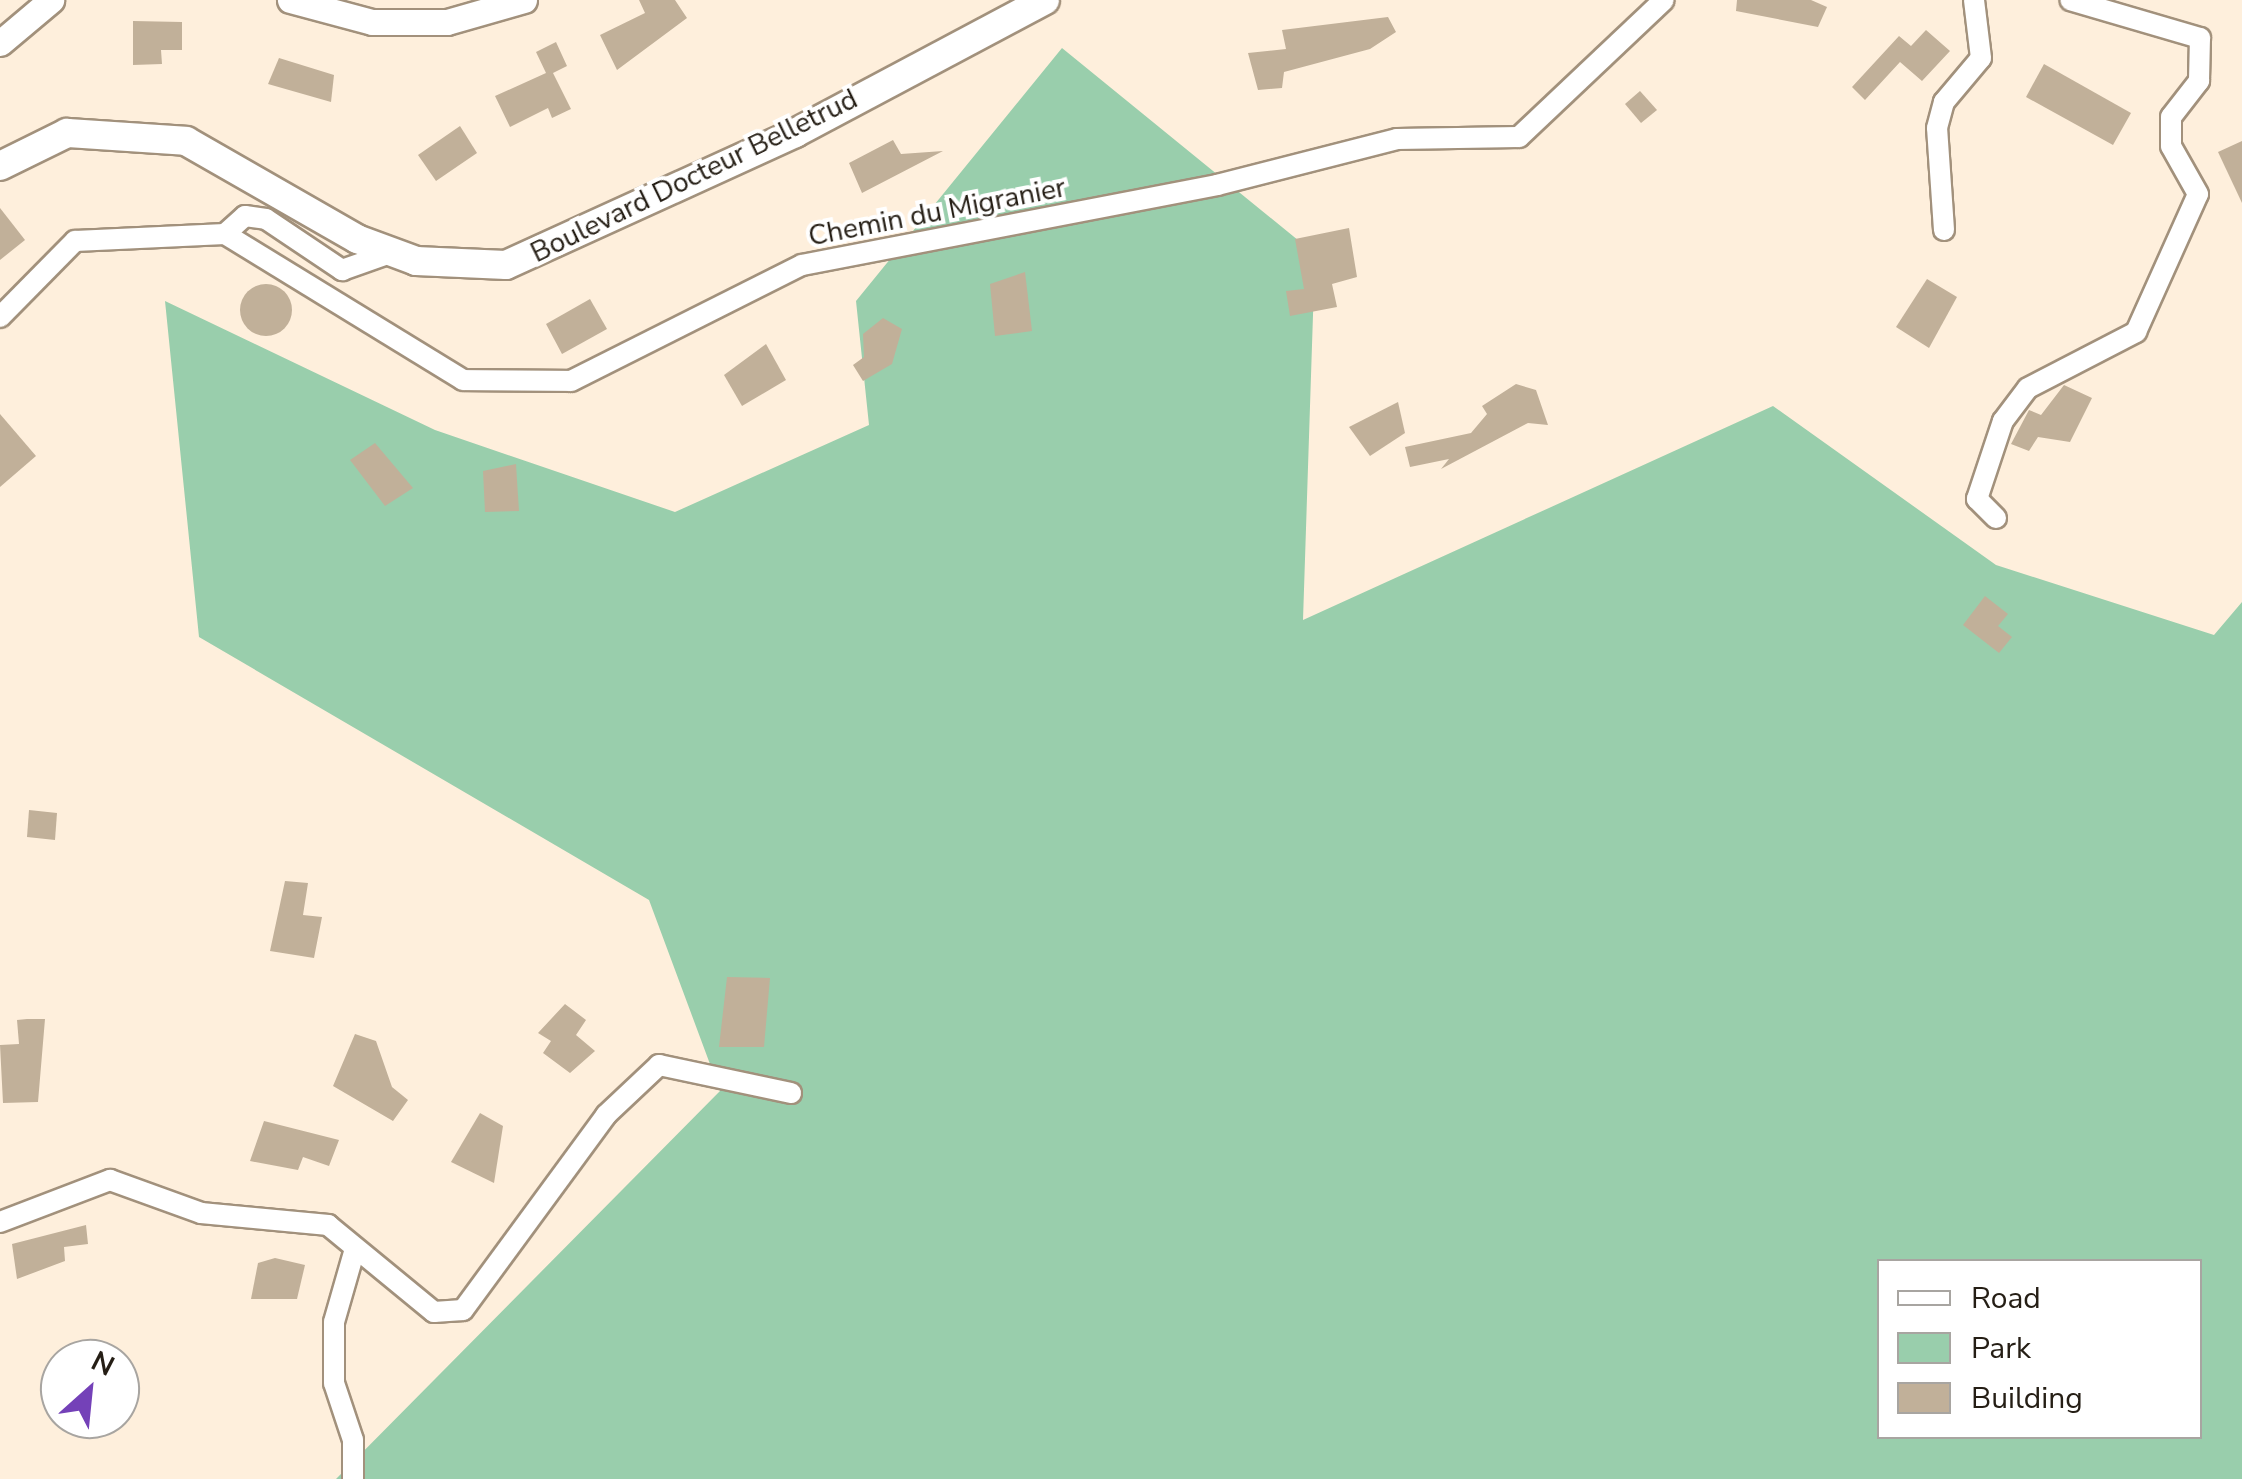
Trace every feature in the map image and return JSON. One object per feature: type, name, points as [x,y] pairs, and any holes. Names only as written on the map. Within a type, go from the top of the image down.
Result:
[{"type":"main road","name":"Boulevard Docteur Belletrud","points":[[0,166],[67,133],[186,141],[393,252],[451,267],[506,265],[795,133],[1046,0]]},
{"type":"street","points":[[0,43],[51,0]]},
{"type":"street","points":[[290,0],[372,22],[524,0]]},
{"type":"street","name":"Chemin du Migranier","points":[[225,234],[464,380],[571,381],[802,265],[1217,185],[1398,140],[1519,137],[1664,0]]},
{"type":"street","points":[[1944,230],[1937,128],[1944,102],[1982,58],[1974,0]]},
{"type":"street","points":[[1996,518],[1977,498],[2003,422],[2028,388],[2136,332],[2198,194],[2171,146],[2171,117],[2199,81],[2200,38],[2070,0]]},
{"type":"street","points":[[0,317],[75,241],[225,234],[244,216],[266,219],[342,270],[393,252]]},
{"type":"street","points":[[0,1222],[110,1180],[201,1213],[328,1225],[434,1312],[463,1310],[606,1116],[659,1065],[791,1092]]},
{"type":"street","points":[[353,1479],[353,1440],[334,1383],[334,1322],[355,1248]]},
{"type":"green space","points":[[1062,48],[1315,254],[1303,620],[1773,406],[1996,565],[2214,635],[2242,602],[2242,1479],[336,1479],[720,1091],[649,900],[199,637],[165,301],[435,430],[675,512],[869,425],[856,301]]},
{"type":"building","points":[[639,0],[675,0],[687,18],[617,70],[600,35],[645,13]]},
{"type":"building","points":[[1737,0],[1811,0],[1827,7],[1818,27],[1736,11]]},
{"type":"building","points":[[1388,17],[1396,32],[1370,49],[1284,72],[1282,88],[1258,90],[1248,53],[1286,49],[1282,30]]},
{"type":"building","points":[[133,21],[182,22],[182,50],[161,50],[162,64],[133,65]]},
{"type":"building","points":[[1926,30],[1950,51],[1922,81],[1900,62],[1865,100],[1852,87],[1899,36],[1911,46]]},
{"type":"building","points":[[556,42],[567,66],[553,73],[571,109],[552,118],[548,108],[510,127],[495,96],[546,73],[536,52]]},
{"type":"building","points":[[279,58],[334,75],[331,102],[268,84]]},
{"type":"building","points":[[2044,64],[2131,113],[2113,145],[2026,97]]},
{"type":"building","points":[[1640,91],[1657,110],[1641,123],[1625,104]]},
{"type":"building","points":[[460,126],[477,153],[436,181],[418,155]]},
{"type":"building","points":[[893,140],[901,154],[943,151],[862,193],[849,163]]},
{"type":"building","points":[[2242,141],[2242,203],[2218,152]]},
{"type":"building","points":[[0,208],[25,240],[0,260]]},
{"type":"building","points":[[1349,228],[1357,277],[1332,284],[1337,307],[1290,316],[1286,291],[1304,289],[1295,239]]},
{"type":"building","points":[[1025,272],[1032,331],[995,336],[990,284]]},
{"type":"building","points":[[1927,279],[1957,297],[1929,348],[1896,327]]},
{"type":"building","points":[[266,284],[284,292],[292,310],[284,328],[266,336],[248,328],[240,310],[248,292]]},
{"type":"building","points":[[590,299],[607,329],[562,354],[546,324]]},
{"type":"building","points":[[883,318],[902,329],[892,364],[863,381],[853,365],[864,357],[863,334]]},
{"type":"building","points":[[766,344],[786,380],[742,406],[724,375]]},
{"type":"building","points":[[1516,384],[1536,390],[1548,425],[1528,423],[1441,469],[1449,459],[1410,467],[1405,447],[1471,433],[1487,414],[1482,406]]},
{"type":"building","points":[[2064,385],[2092,398],[2070,442],[2038,437],[2029,451],[2011,444],[2029,410],[2041,415]]},
{"type":"building","points":[[1398,402],[1405,433],[1370,456],[1349,427]]},
{"type":"building","points":[[0,414],[36,456],[0,487]]},
{"type":"building","points":[[375,443],[413,488],[385,506],[350,460]]},
{"type":"building","points":[[516,464],[519,511],[485,512],[483,471]]},
{"type":"building","points":[[1985,596],[2008,614],[1998,626],[2012,637],[1999,653],[1963,625]]},
{"type":"building","points":[[29,810],[57,813],[55,840],[27,837]]},
{"type":"building","points":[[285,881],[308,883],[303,915],[322,917],[314,958],[270,951]]},
{"type":"building","points":[[727,977],[770,978],[764,1047],[719,1047]]},
{"type":"building","points":[[565,1004],[586,1020],[576,1035],[595,1051],[570,1073],[543,1053],[551,1041],[538,1033]]},
{"type":"building","points":[[45,1019],[38,1102],[3,1103],[0,1045],[19,1044],[17,1020]]},
{"type":"building","points":[[355,1034],[376,1041],[392,1087],[408,1100],[393,1121],[333,1086]]},
{"type":"building","points":[[480,1113],[503,1126],[494,1183],[451,1162]]},
{"type":"building","points":[[264,1121],[339,1140],[329,1166],[303,1157],[298,1170],[250,1161]]},
{"type":"building","points":[[86,1225],[88,1244],[64,1247],[65,1261],[17,1279],[12,1244]]},
{"type":"building","points":[[275,1258],[305,1265],[297,1299],[251,1299],[258,1263]]}]
